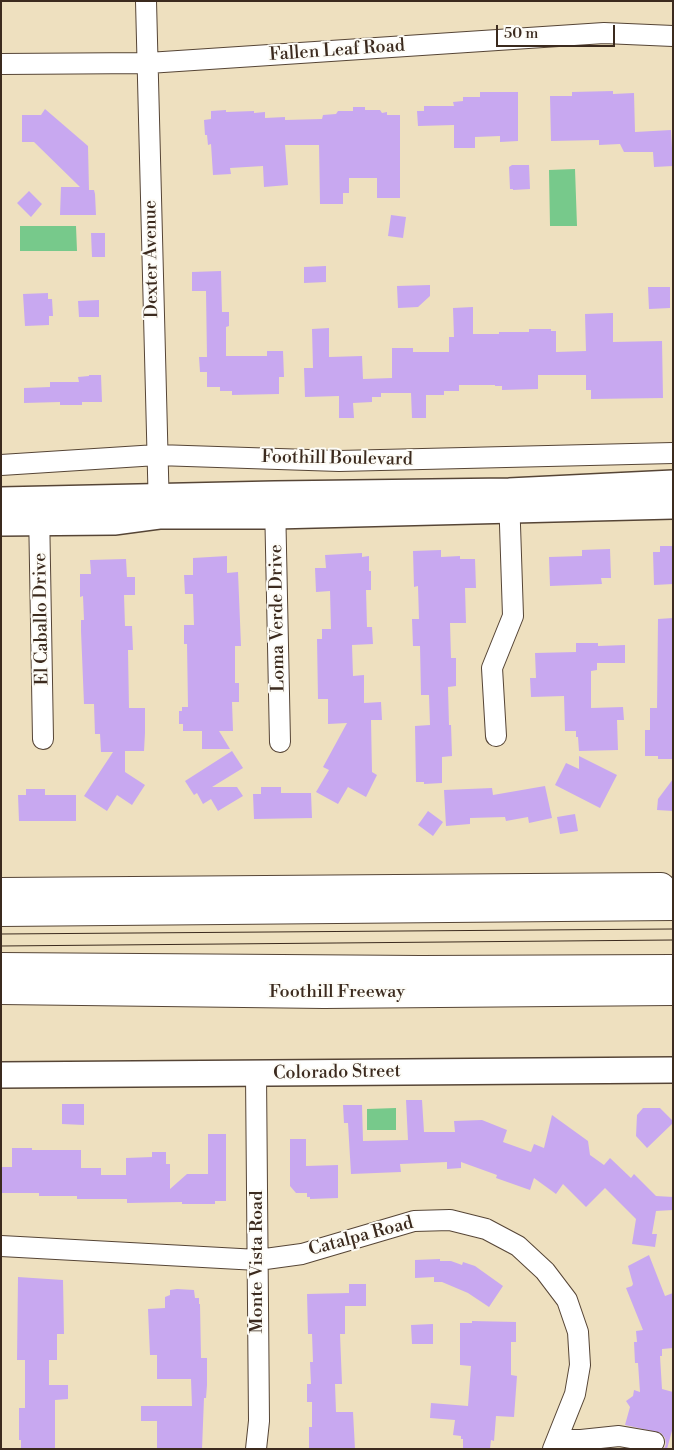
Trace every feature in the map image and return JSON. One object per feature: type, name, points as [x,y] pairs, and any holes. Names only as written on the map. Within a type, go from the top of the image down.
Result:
[{"type":"highway","points":[[1,892],[673,887]]},
{"type":"highway","points":[[1,912],[673,906]]},
{"type":"highway","points":[[1,967],[411,970],[673,969]]},
{"type":"highway","name":"Foothill Freeway","points":[[1,990],[324,994],[673,990]]},
{"type":"highway","points":[[1,1005],[324,994]]},
{"type":"main road","points":[[510,500],[673,483]]},
{"type":"main road","points":[[1,500],[40,511],[114,522],[159,507],[510,500],[673,506]]},
{"type":"main road","points":[[1,523],[40,511]]},
{"type":"main road","name":"Colorado Street","points":[[1,1075],[673,1070]]},
{"type":"street","name":"Dexter Avenue","points":[[146,1],[156,455],[159,507]]},
{"type":"street","name":"Fallen Leaf Road","points":[[1,64],[148,63],[604,33],[673,36]]},
{"type":"street","name":"Foothill Boulevard","points":[[1,465],[156,455],[339,461],[673,452]]},
{"type":"street","points":[[496,736],[492,668],[513,616],[510,500]]},
{"type":"street","name":"Loma Verde Drive","points":[[276,505],[280,742]]},
{"type":"street","name":"El Caballo Drive","points":[[40,511],[43,739]]},
{"type":"street","name":"Monte Vista Road","points":[[256,1074],[259,1421],[256,1449]]},
{"type":"street","name":"Catalpa Road","points":[[1,1246],[258,1260],[302,1254],[414,1221],[450,1220],[486,1229],[518,1246],[545,1271],[567,1300],[578,1332],[580,1365],[575,1394],[555,1444]]},
{"type":"street","points":[[555,1444],[619,1436],[654,1442]]},
{"type":"green space","points":[[575,169],[577,226],[550,226],[549,170]]},
{"type":"green space","points":[[20,226],[76,226],[77,251],[20,251]]},
{"type":"green space","points":[[396,1108],[396,1130],[367,1130],[367,1109]]},
{"type":"building","points":[[613,91],[613,94],[634,93],[635,132],[671,130],[673,166],[654,167],[653,152],[624,152],[620,144],[599,145],[599,140],[551,141],[550,96],[572,96],[572,92]]},
{"type":"building","points":[[480,92],[518,92],[518,141],[500,142],[500,136],[475,137],[475,148],[454,148],[454,125],[418,126],[417,111],[424,111],[424,106],[454,106],[453,102],[463,101],[463,97],[480,97]]},
{"type":"building","points":[[353,107],[365,107],[365,110],[380,110],[382,113],[387,112],[387,115],[400,115],[400,198],[377,198],[377,178],[349,178],[349,193],[343,193],[343,204],[320,204],[319,145],[285,145],[288,185],[264,187],[263,166],[230,168],[231,174],[213,175],[211,144],[208,145],[207,135],[205,135],[204,120],[211,119],[211,111],[265,112],[265,118],[285,117],[285,120],[322,119],[323,115],[336,114],[338,111],[353,111]]},
{"type":"building","points":[[45,109],[88,146],[89,190],[94,190],[96,215],[60,215],[61,187],[80,187],[34,142],[22,142],[22,115],[41,115]]},
{"type":"building","points":[[512,165],[529,165],[530,189],[510,189],[509,167]]},
{"type":"building","points":[[29,191],[42,204],[31,217],[17,203]]},
{"type":"building","points":[[391,215],[406,217],[403,238],[388,236]]},
{"type":"building","points":[[91,233],[105,233],[105,257],[92,257]]},
{"type":"building","points":[[326,266],[326,282],[304,283],[304,267]]},
{"type":"building","points":[[221,271],[222,312],[229,312],[229,326],[226,327],[226,356],[267,356],[267,351],[283,351],[284,377],[279,377],[279,394],[232,395],[232,391],[220,391],[220,387],[207,387],[207,372],[200,372],[199,357],[207,357],[206,291],[192,291],[192,272]]},
{"type":"building","points":[[430,285],[430,296],[418,307],[398,308],[397,286]]},
{"type":"building","points":[[648,287],[670,287],[670,308],[649,309]]},
{"type":"building","points":[[48,293],[48,299],[52,299],[53,316],[49,316],[49,325],[25,326],[23,294]]},
{"type":"building","points":[[99,300],[99,317],[79,317],[78,301]]},
{"type":"building","points":[[473,307],[473,334],[499,334],[499,332],[529,332],[529,329],[551,329],[551,331],[556,331],[556,352],[586,351],[585,314],[613,313],[613,342],[662,341],[663,398],[591,399],[591,390],[586,390],[586,375],[538,375],[538,389],[502,390],[502,386],[495,385],[459,385],[459,391],[444,391],[444,395],[426,395],[426,418],[412,418],[411,393],[381,393],[381,397],[372,397],[372,402],[353,403],[354,418],[339,418],[339,396],[305,397],[304,368],[313,368],[312,329],[329,328],[329,357],[362,356],[363,379],[392,378],[392,348],[413,348],[413,352],[449,352],[449,337],[454,337],[453,308]]},
{"type":"building","points":[[101,375],[102,402],[82,402],[82,405],[60,405],[60,402],[24,403],[24,388],[50,387],[50,382],[79,382],[78,377]]},
{"type":"building","points":[[660,546],[673,546],[673,584],[654,585],[653,552],[660,552]]},
{"type":"building","points":[[610,549],[611,578],[601,578],[602,584],[550,586],[549,557],[582,556],[582,550]]},
{"type":"building","points":[[441,550],[441,557],[460,556],[460,559],[475,559],[476,588],[465,588],[466,623],[450,623],[451,658],[456,658],[456,686],[448,687],[452,756],[442,757],[442,783],[424,784],[424,782],[416,782],[415,726],[430,725],[429,695],[421,695],[420,646],[413,646],[412,619],[419,619],[418,586],[414,587],[413,551]]},
{"type":"building","points":[[362,553],[362,557],[369,556],[369,571],[371,571],[371,590],[366,590],[367,627],[372,627],[373,644],[352,645],[353,676],[364,675],[364,703],[381,702],[382,720],[371,720],[372,772],[377,775],[366,797],[348,787],[338,804],[316,792],[329,770],[323,767],[347,723],[328,724],[328,699],[318,699],[317,639],[322,639],[322,629],[331,629],[330,591],[316,592],[315,568],[326,568],[325,555]]},
{"type":"building","points":[[227,556],[227,573],[238,572],[241,646],[235,646],[235,683],[239,683],[239,702],[232,702],[233,731],[219,731],[230,749],[202,749],[202,731],[183,731],[183,724],[179,724],[179,711],[182,711],[182,707],[188,707],[187,644],[184,644],[184,625],[194,625],[193,594],[185,594],[184,575],[193,575],[193,558]]},
{"type":"building","points":[[126,559],[127,577],[135,577],[135,595],[124,595],[125,626],[132,626],[133,650],[128,650],[129,708],[145,708],[145,733],[144,751],[125,751],[125,772],[145,785],[132,805],[117,795],[107,811],[84,796],[113,752],[101,752],[100,734],[95,734],[94,704],[84,704],[81,620],[84,620],[83,596],[80,597],[80,574],[91,574],[90,560]]},
{"type":"building","points":[[673,618],[673,759],[658,759],[658,756],[645,756],[645,730],[650,730],[650,708],[657,708],[658,619]]},
{"type":"building","points":[[576,643],[598,643],[598,646],[625,645],[625,663],[597,663],[597,670],[591,671],[591,708],[623,707],[624,720],[617,720],[618,750],[579,751],[576,731],[565,731],[564,696],[531,697],[530,678],[536,678],[535,653],[576,652]]},
{"type":"building","points":[[232,751],[243,768],[212,787],[237,787],[243,796],[218,811],[211,799],[203,804],[197,793],[194,795],[185,781]]},
{"type":"building","points":[[579,756],[617,775],[600,808],[555,785],[566,763],[579,769]]},
{"type":"building","points":[[673,779],[673,811],[657,810],[658,799]]},
{"type":"building","points":[[545,786],[552,818],[529,823],[528,817],[506,821],[505,817],[470,818],[470,824],[446,826],[444,790],[492,788],[493,795]]},
{"type":"building","points":[[261,787],[281,787],[281,793],[311,793],[312,818],[254,819],[253,794],[261,794]]},
{"type":"building","points":[[26,789],[45,789],[45,795],[76,795],[76,821],[19,821],[18,795],[26,795]]},
{"type":"building","points":[[428,811],[443,822],[433,836],[418,825]]},
{"type":"building","points":[[575,814],[578,831],[560,834],[557,817]]},
{"type":"building","points":[[406,1100],[422,1100],[424,1132],[455,1132],[454,1121],[482,1120],[507,1130],[503,1142],[531,1152],[534,1144],[544,1148],[552,1115],[588,1141],[590,1155],[604,1165],[610,1158],[631,1178],[634,1174],[656,1196],[673,1197],[673,1210],[656,1211],[652,1234],[657,1234],[655,1247],[632,1244],[636,1219],[605,1188],[586,1207],[563,1184],[556,1194],[534,1178],[530,1190],[496,1178],[497,1175],[461,1162],[461,1168],[447,1169],[447,1162],[400,1164],[401,1172],[351,1174],[348,1123],[344,1123],[343,1105],[362,1105],[363,1141],[408,1140]]},
{"type":"building","points":[[62,1104],[84,1104],[84,1125],[62,1124]]},
{"type":"building","points":[[643,1108],[660,1108],[673,1121],[647,1148],[636,1136],[637,1115]]},
{"type":"building","points":[[208,1134],[226,1134],[226,1201],[215,1201],[215,1204],[182,1204],[182,1202],[127,1203],[127,1199],[77,1199],[77,1196],[39,1196],[39,1193],[1,1193],[1,1167],[12,1167],[12,1148],[81,1150],[81,1168],[101,1168],[101,1175],[126,1175],[126,1158],[152,1157],[152,1152],[166,1152],[166,1164],[170,1164],[170,1189],[187,1174],[208,1174]]},
{"type":"building","points":[[290,1139],[306,1139],[306,1166],[338,1165],[338,1198],[310,1199],[310,1197],[307,1197],[307,1193],[296,1193],[290,1186]]},
{"type":"building","points":[[649,1255],[665,1296],[673,1293],[673,1348],[662,1349],[662,1356],[660,1356],[662,1389],[673,1392],[673,1427],[667,1449],[664,1449],[666,1444],[665,1438],[661,1433],[625,1425],[630,1407],[626,1401],[633,1396],[634,1390],[640,1392],[638,1363],[635,1363],[634,1342],[637,1342],[636,1331],[643,1330],[626,1288],[633,1284],[628,1266]]},
{"type":"building","points":[[440,1259],[440,1261],[451,1261],[462,1265],[463,1262],[475,1266],[503,1286],[489,1307],[468,1293],[442,1282],[434,1282],[434,1277],[415,1278],[415,1260]]},
{"type":"building","points":[[18,1277],[63,1280],[64,1334],[57,1334],[57,1360],[49,1360],[49,1385],[68,1385],[68,1399],[55,1400],[55,1449],[21,1448],[21,1440],[19,1440],[19,1408],[25,1408],[25,1360],[17,1360]]},
{"type":"building","points":[[349,1284],[366,1284],[366,1306],[345,1306],[345,1334],[340,1334],[342,1384],[335,1384],[336,1412],[353,1412],[355,1449],[309,1449],[309,1427],[312,1427],[312,1402],[307,1402],[307,1384],[311,1384],[310,1362],[313,1362],[312,1334],[308,1334],[307,1294],[349,1293]]},
{"type":"building","points":[[170,1290],[194,1290],[195,1298],[199,1298],[200,1304],[201,1358],[207,1358],[202,1449],[157,1449],[157,1421],[141,1421],[141,1406],[192,1406],[191,1379],[157,1379],[157,1355],[150,1355],[148,1309],[165,1308],[165,1297],[170,1295]]},
{"type":"building","points":[[472,1321],[516,1322],[516,1342],[511,1342],[511,1375],[517,1376],[514,1417],[496,1416],[494,1441],[491,1440],[490,1449],[463,1449],[463,1439],[461,1439],[461,1436],[453,1435],[455,1420],[430,1418],[431,1403],[468,1406],[471,1366],[460,1365],[460,1323],[472,1323]]},
{"type":"building","points":[[433,1324],[433,1344],[412,1344],[411,1325]]},
{"type":"tram line","points":[[1,934],[673,929]]},
{"type":"tram line","points":[[1,946],[673,940]]}]
